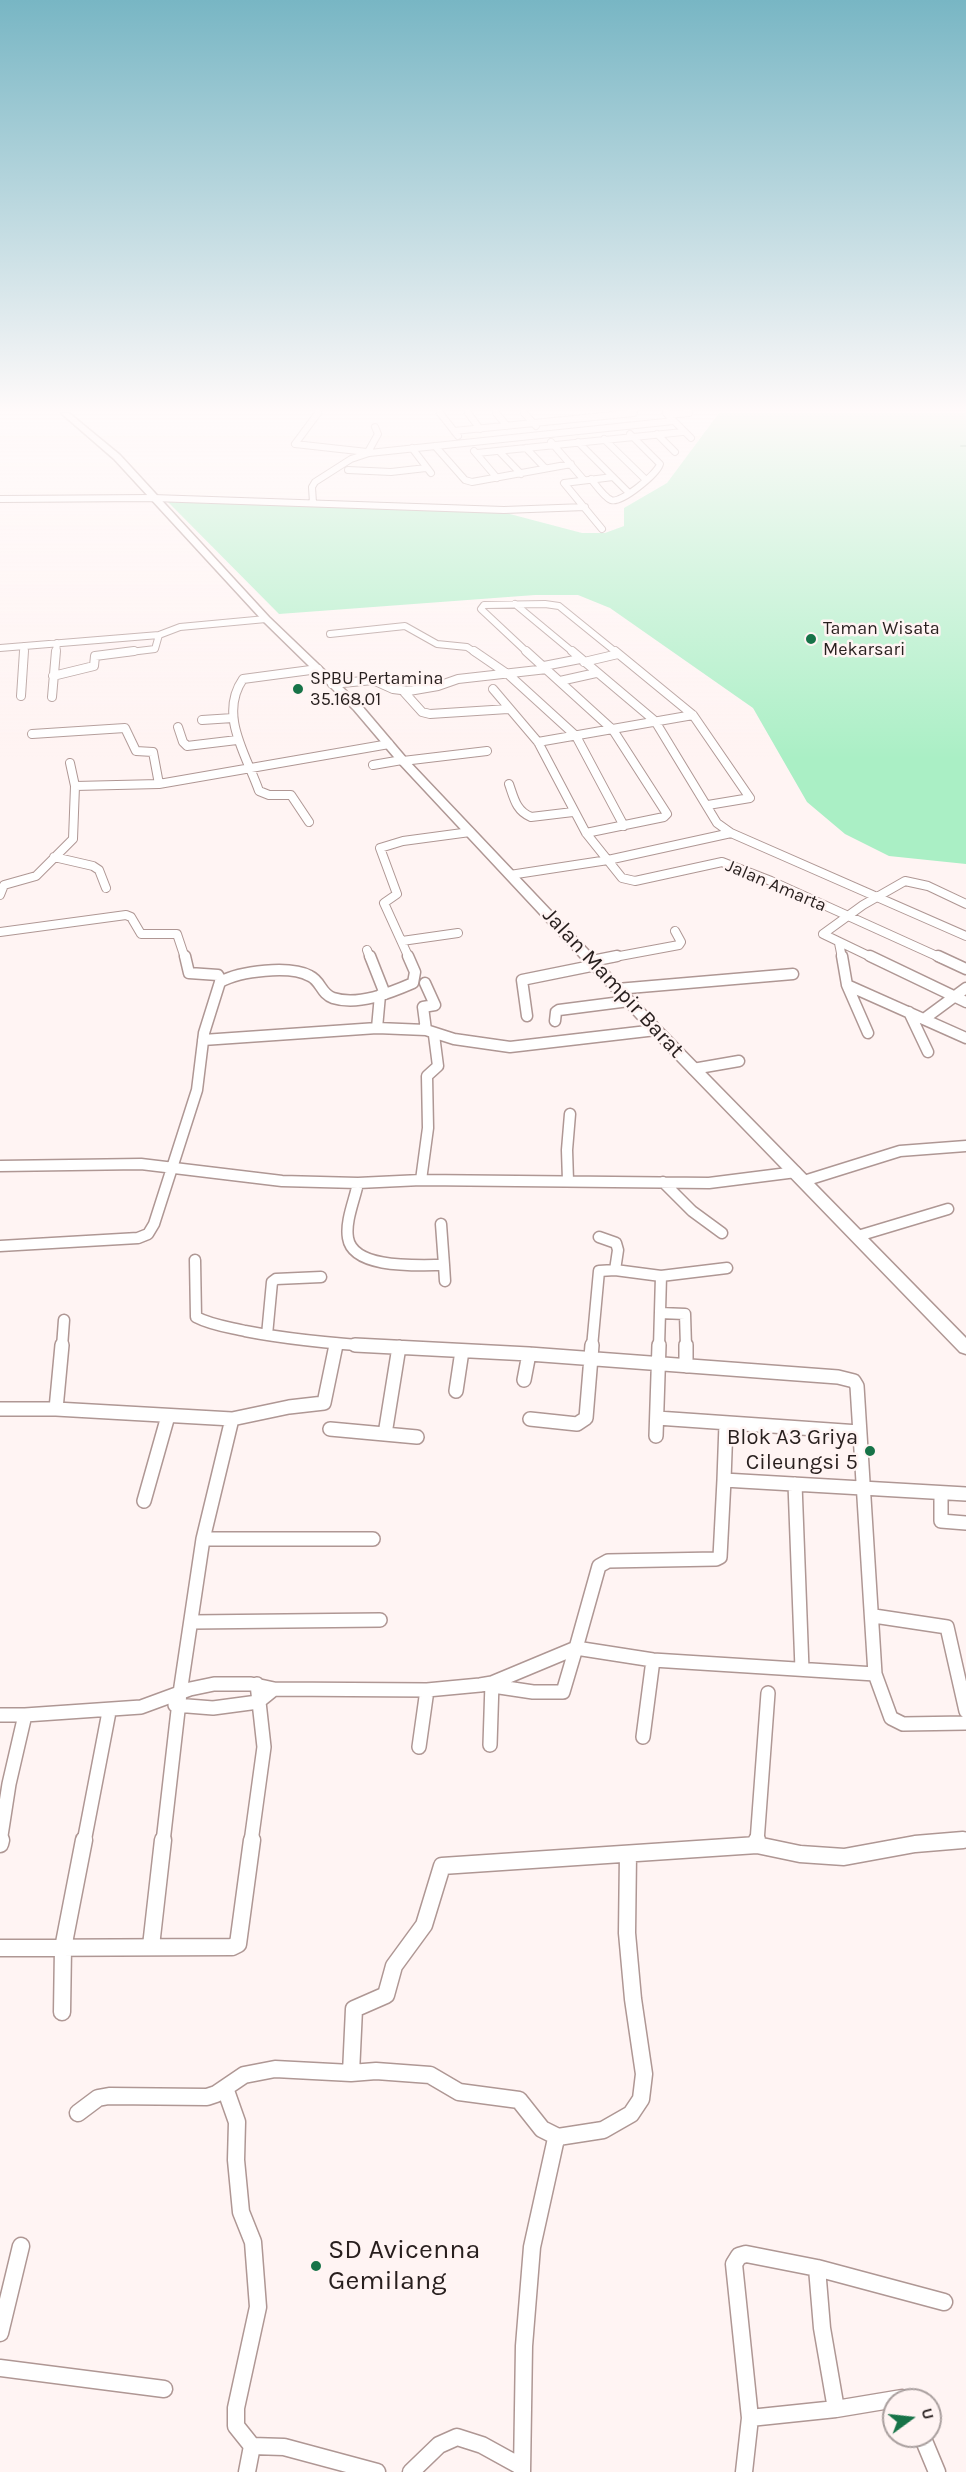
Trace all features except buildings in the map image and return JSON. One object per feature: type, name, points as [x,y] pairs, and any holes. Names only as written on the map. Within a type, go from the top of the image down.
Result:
[{"type":"street","name":"Jalan Mampir Barat","points":[[179,528],[264,617],[318,669],[693,1069],[966,1348]]},
{"type":"street","points":[[515,604],[655,721],[717,823],[731,833],[966,936]]},
{"type":"street","points":[[586,833],[664,817],[667,814],[613,729],[481,608],[484,605],[559,606],[693,715],[750,798],[708,805]]},
{"type":"street","points":[[0,648],[159,635],[180,627],[264,617]]},
{"type":"street","points":[[330,634],[405,626],[437,644],[467,647],[509,675],[576,735],[624,826]]},
{"type":"street","points":[[95,656],[155,649],[159,635]]},
{"type":"street","points":[[54,676],[68,674],[81,667],[94,666],[96,641]]},
{"type":"street","points":[[52,697],[57,644]]},
{"type":"street","points":[[21,696],[24,646]]},
{"type":"street","points":[[404,692],[438,686],[458,679],[509,675],[618,654]]},
{"type":"street","points":[[309,822],[291,795],[268,795],[259,791],[251,766],[237,740],[233,718],[236,689],[243,679],[318,669]]},
{"type":"street","points":[[560,681],[596,673]]},
{"type":"street","points":[[332,684],[373,680],[404,692],[425,713],[508,709]]},
{"type":"street","name":"Jalan Amarta","points":[[493,689],[538,742],[573,812],[586,833],[622,878],[635,881],[722,862],[771,881],[966,969]]},
{"type":"street","points":[[538,742],[693,715]]},
{"type":"street","points":[[202,720],[233,718]]},
{"type":"street","points":[[32,734],[126,728],[136,751],[153,752],[159,784]]},
{"type":"street","points":[[178,728],[187,746],[237,740]]},
{"type":"street","points":[[75,786],[159,784],[251,766],[389,744]]},
{"type":"street","points":[[373,765],[487,751]]},
{"type":"street","points":[[0,895],[4,885],[36,876],[72,839],[75,786],[70,764]]},
{"type":"street","points":[[509,784],[516,803],[525,816],[573,812]]},
{"type":"street","points":[[700,836],[717,823]]},
{"type":"street","points":[[221,981],[251,973],[308,974],[320,983],[324,993],[340,1001],[383,995],[413,983],[416,972],[384,903],[397,894],[380,848],[403,841],[470,832]]},
{"type":"street","points":[[507,872],[606,857],[700,836],[731,833]]},
{"type":"street","points":[[54,857],[93,866],[99,870],[106,888]]},
{"type":"street","points":[[966,904],[912,881],[899,882],[823,934],[966,1002]]},
{"type":"street","points":[[0,932],[126,915],[131,917],[141,934],[177,934],[182,940],[189,973],[218,975],[221,981],[203,1040],[197,1090],[154,1224],[148,1234],[138,1238],[111,1241],[0,1246]]},
{"type":"street","points":[[527,1016],[522,980],[679,945],[681,942],[675,931]]},
{"type":"street","points":[[402,941],[458,933]]},
{"type":"street","points":[[839,943],[847,984],[868,1033]]},
{"type":"street","points":[[367,950],[383,995],[377,1028]]},
{"type":"street","points":[[617,989],[793,974]]},
{"type":"street","points":[[421,1180],[428,1128],[427,1076],[438,1066],[423,1007],[435,1005],[425,983]]},
{"type":"street","points":[[847,984],[966,1038]]},
{"type":"street","points":[[924,1019],[966,988]]},
{"type":"street","points":[[555,1021],[556,1012],[559,1010],[629,1001]]},
{"type":"street","points":[[909,1012],[928,1052]]},
{"type":"street","points":[[203,1040],[377,1028],[430,1033],[510,1047],[656,1030]]},
{"type":"street","points":[[693,1069],[739,1061]]},
{"type":"street","points":[[568,1181],[567,1150],[570,1114]]},
{"type":"street","points":[[0,1166],[78,1163],[172,1167],[282,1181],[358,1183],[421,1180],[709,1183],[800,1176],[900,1151],[966,1146]]},
{"type":"street","points":[[663,1182],[692,1211],[722,1233]]},
{"type":"street","points":[[358,1183],[348,1239],[351,1248],[360,1256],[376,1262],[444,1265]]},
{"type":"street","points":[[858,1236],[948,1209]]},
{"type":"street","points":[[441,1224],[445,1281]]},
{"type":"street","points":[[599,1237],[616,1243],[618,1250],[615,1270]]},
{"type":"street","points":[[195,1260],[196,1317],[207,1323],[267,1335],[336,1344],[530,1354],[849,1378],[857,1386],[874,1616],[875,1674],[891,1718],[896,1722],[966,1724]]},
{"type":"street","points":[[530,1419],[577,1424],[585,1420],[599,1272],[615,1270],[661,1276],[727,1268]]},
{"type":"street","points":[[656,1436],[661,1276]]},
{"type":"street","points":[[267,1335],[272,1282],[276,1279],[321,1277]]},
{"type":"street","points":[[660,1313],[685,1314],[686,1366]]},
{"type":"street","points":[[56,1408],[64,1320]]},
{"type":"street","points":[[0,1409],[56,1408],[232,1419],[261,1415],[299,1404],[324,1403],[336,1344]]},
{"type":"street","points":[[385,1434],[399,1347]]},
{"type":"street","points":[[456,1391],[462,1351]]},
{"type":"street","points":[[524,1380],[530,1354]]},
{"type":"street","points":[[144,1502],[168,1416]]},
{"type":"street","points":[[657,1418],[726,1425],[859,1432]]},
{"type":"street","points":[[151,1946],[179,1700],[203,1539],[232,1419]]},
{"type":"street","points":[[0,1715],[109,1712],[179,1700],[216,1684],[257,1684],[274,1689],[427,1690],[493,1684],[533,1692],[563,1692],[599,1566],[616,1560],[716,1559],[720,1557],[726,1425]]},
{"type":"street","points":[[330,1429],[417,1437]]},
{"type":"street","points":[[724,1480],[966,1494]]},
{"type":"street","points":[[795,1484],[802,1668]]},
{"type":"street","points":[[941,1494],[940,1521],[966,1523]]},
{"type":"street","points":[[203,1539],[373,1539]]},
{"type":"street","points":[[874,1616],[947,1627],[966,1711]]},
{"type":"street","points":[[192,1622],[380,1620]]},
{"type":"street","points":[[493,1684],[576,1648],[653,1660],[875,1674]]},
{"type":"street","points":[[643,1737],[653,1660]]},
{"type":"street","points":[[0,1948],[232,1947],[238,1944],[264,1747],[257,1684]]},
{"type":"street","points":[[490,1745],[493,1684]]},
{"type":"street","points":[[179,1700],[213,1708],[258,1702],[274,1689]]},
{"type":"street","points":[[419,1747],[427,1690]]},
{"type":"street","points":[[757,1845],[768,1693]]},
{"type":"street","points":[[62,2012],[63,1948],[109,1712]]},
{"type":"street","points":[[0,1844],[5,1784],[25,1715]]},
{"type":"street","points":[[351,2073],[354,2009],[386,1995],[394,1966],[424,1925],[442,1866],[757,1845],[800,1854],[844,1857],[915,1844],[966,1840]]},
{"type":"street","points":[[78,2113],[98,2098],[207,2097],[244,2075],[275,2069],[351,2073],[376,2071],[430,2075],[459,2092],[519,2100],[542,2129],[558,2137],[603,2130],[631,2115],[641,2099],[644,2074],[633,1999],[627,1933],[628,1854]]},
{"type":"street","points":[[225,2088],[237,2122],[236,2160],[241,2212],[253,2242],[258,2307],[236,2408],[236,2426],[252,2446],[247,2472]]},
{"type":"street","points":[[522,2469],[524,2346],[532,2247],[558,2137]]},
{"type":"street","points":[[0,2333],[21,2246]]},
{"type":"street","points":[[744,2472],[750,2418],[734,2264],[739,2256],[746,2254],[817,2268],[944,2302]]},
{"type":"street","points":[[817,2268],[822,2328],[836,2409]]},
{"type":"street","points":[[0,2368],[164,2389]]},
{"type":"street","points":[[750,2418],[836,2409],[882,2401]]},
{"type":"street","points":[[411,2472],[440,2445],[457,2436],[482,2445],[522,2469]]},
{"type":"street","points":[[252,2446],[284,2447],[377,2472]]},
{"type":"street","points":[[927,2448],[937,2472]]},
{"type":"green space","name":"Taman Wisata Mekarsari","points":[[194,528],[564,528],[582,533],[605,533],[618,528],[966,528],[966,864],[889,856],[845,834],[807,802],[753,708],[610,608],[578,595],[535,595],[279,614]]},
{"type":"place","name":"Taman Wisata Mekarsari","points":[[811,639]]},
{"type":"place","name":"SPBU Pertamina 35.168.01","points":[[298,689]]},
{"type":"place","name":"Blok A3 Griya Cileungsi 5","points":[[870,1451]]},
{"type":"place","name":"SD Avicenna Gemilang","points":[[316,2266]]}]
